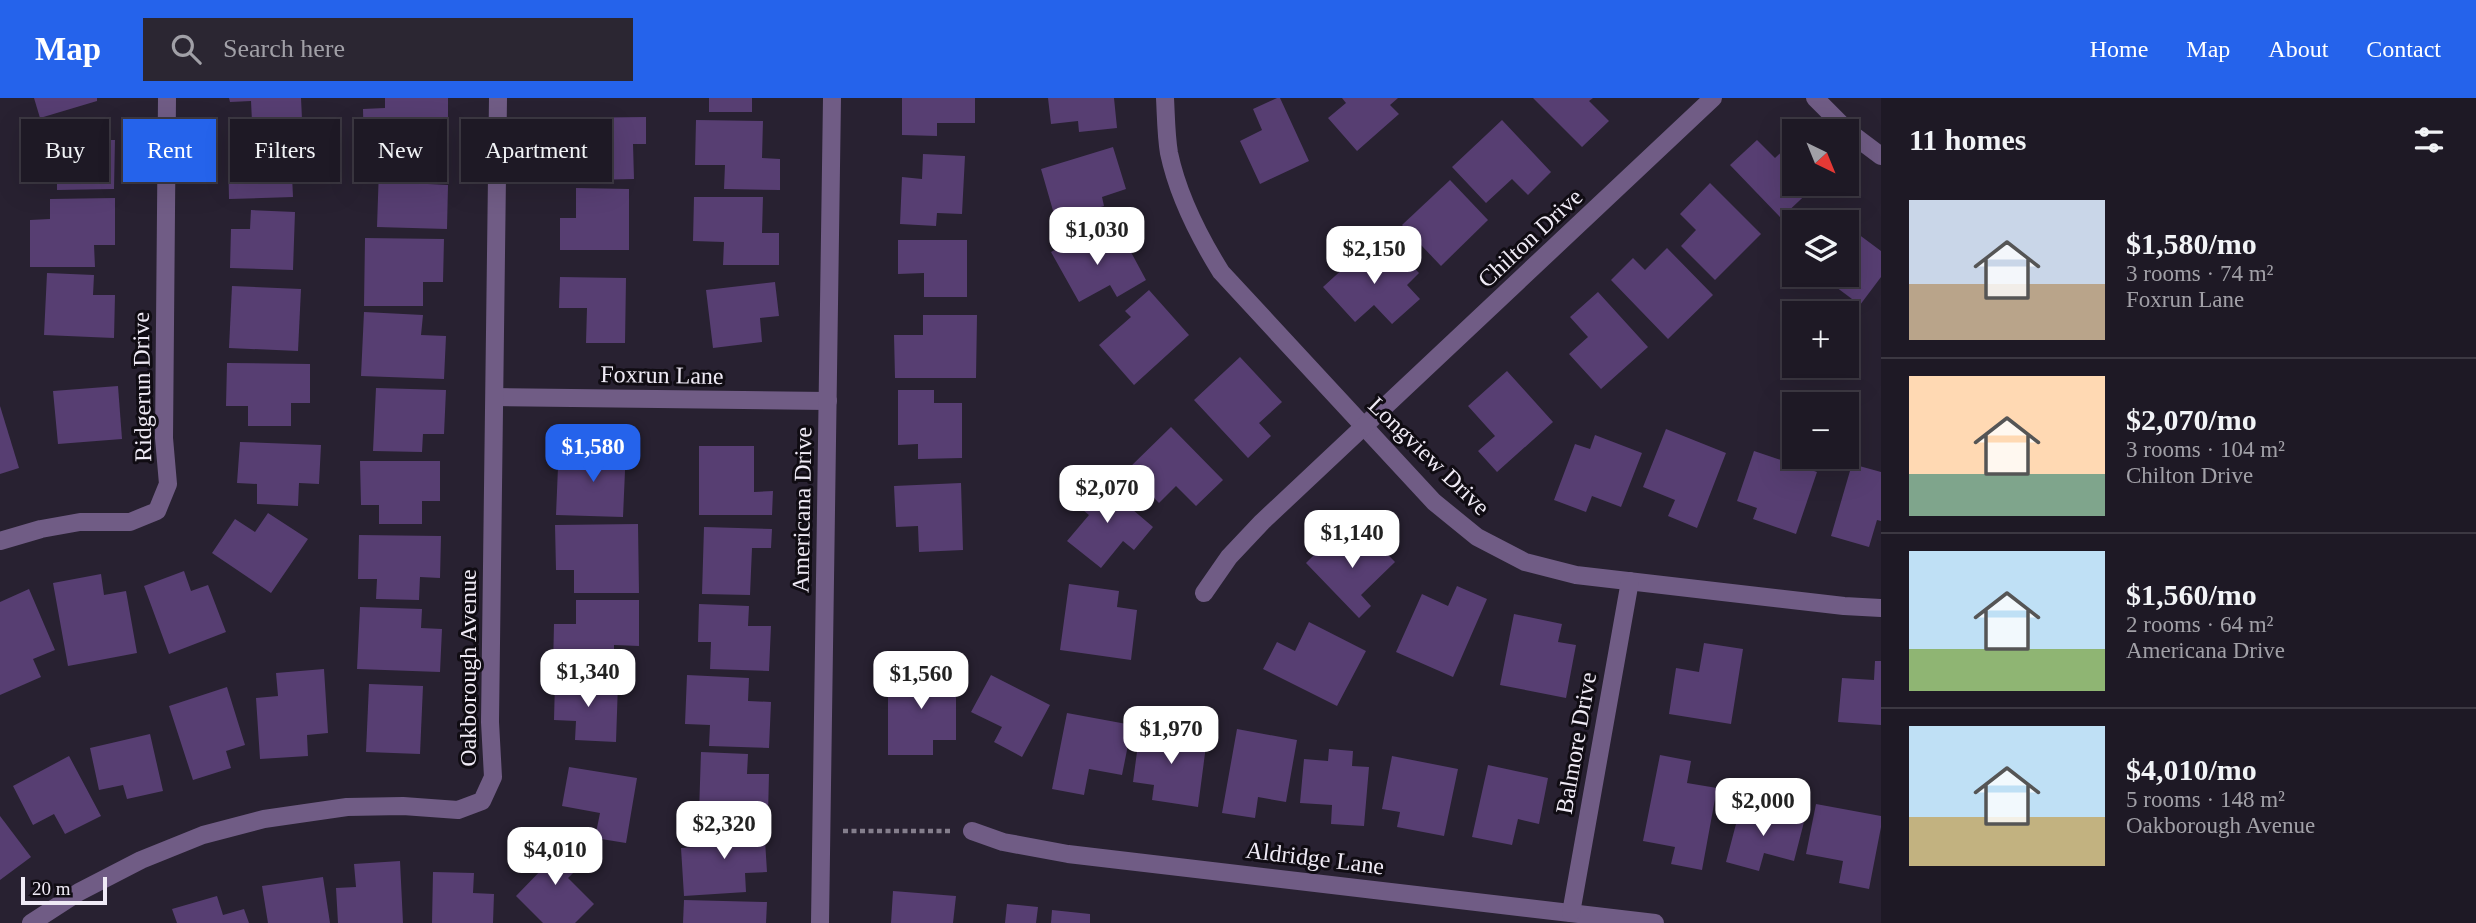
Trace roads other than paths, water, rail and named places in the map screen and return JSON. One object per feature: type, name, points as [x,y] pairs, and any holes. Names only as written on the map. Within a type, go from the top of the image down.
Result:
[{"type":"street","name":"Ridgerun Drive","points":[[0,541],[41,529],[80,522],[130,522],[157,510],[168,484],[164,438],[167,98]]},
{"type":"street","name":"Oakborough Avenue","points":[[32,923],[79,891],[141,860],[204,835],[264,820],[347,807],[404,806],[458,810],[482,801],[492,777],[490,722],[498,98]]},
{"type":"street","name":"Americana Drive","points":[[820,923],[832,98]]},
{"type":"street","name":"Longview Drive","points":[[1165,98],[1169,152],[1183,201],[1198,236],[1221,272],[1434,502],[1477,537],[1525,562],[1576,575],[1881,608]]},
{"type":"street","name":"Chilton Drive","points":[[1204,593],[1229,557],[1262,522],[1713,98]]},
{"type":"street","points":[[1815,98],[1849,132],[1881,156]]},
{"type":"street","name":"Foxrun Lane","points":[[495,397],[828,401]]},
{"type":"street","name":"Balmore Drive","points":[[1571,913],[1630,582]]},
{"type":"street","name":"Aldridge Lane","points":[[972,831],[1003,842],[1068,854],[1655,923]]}]
